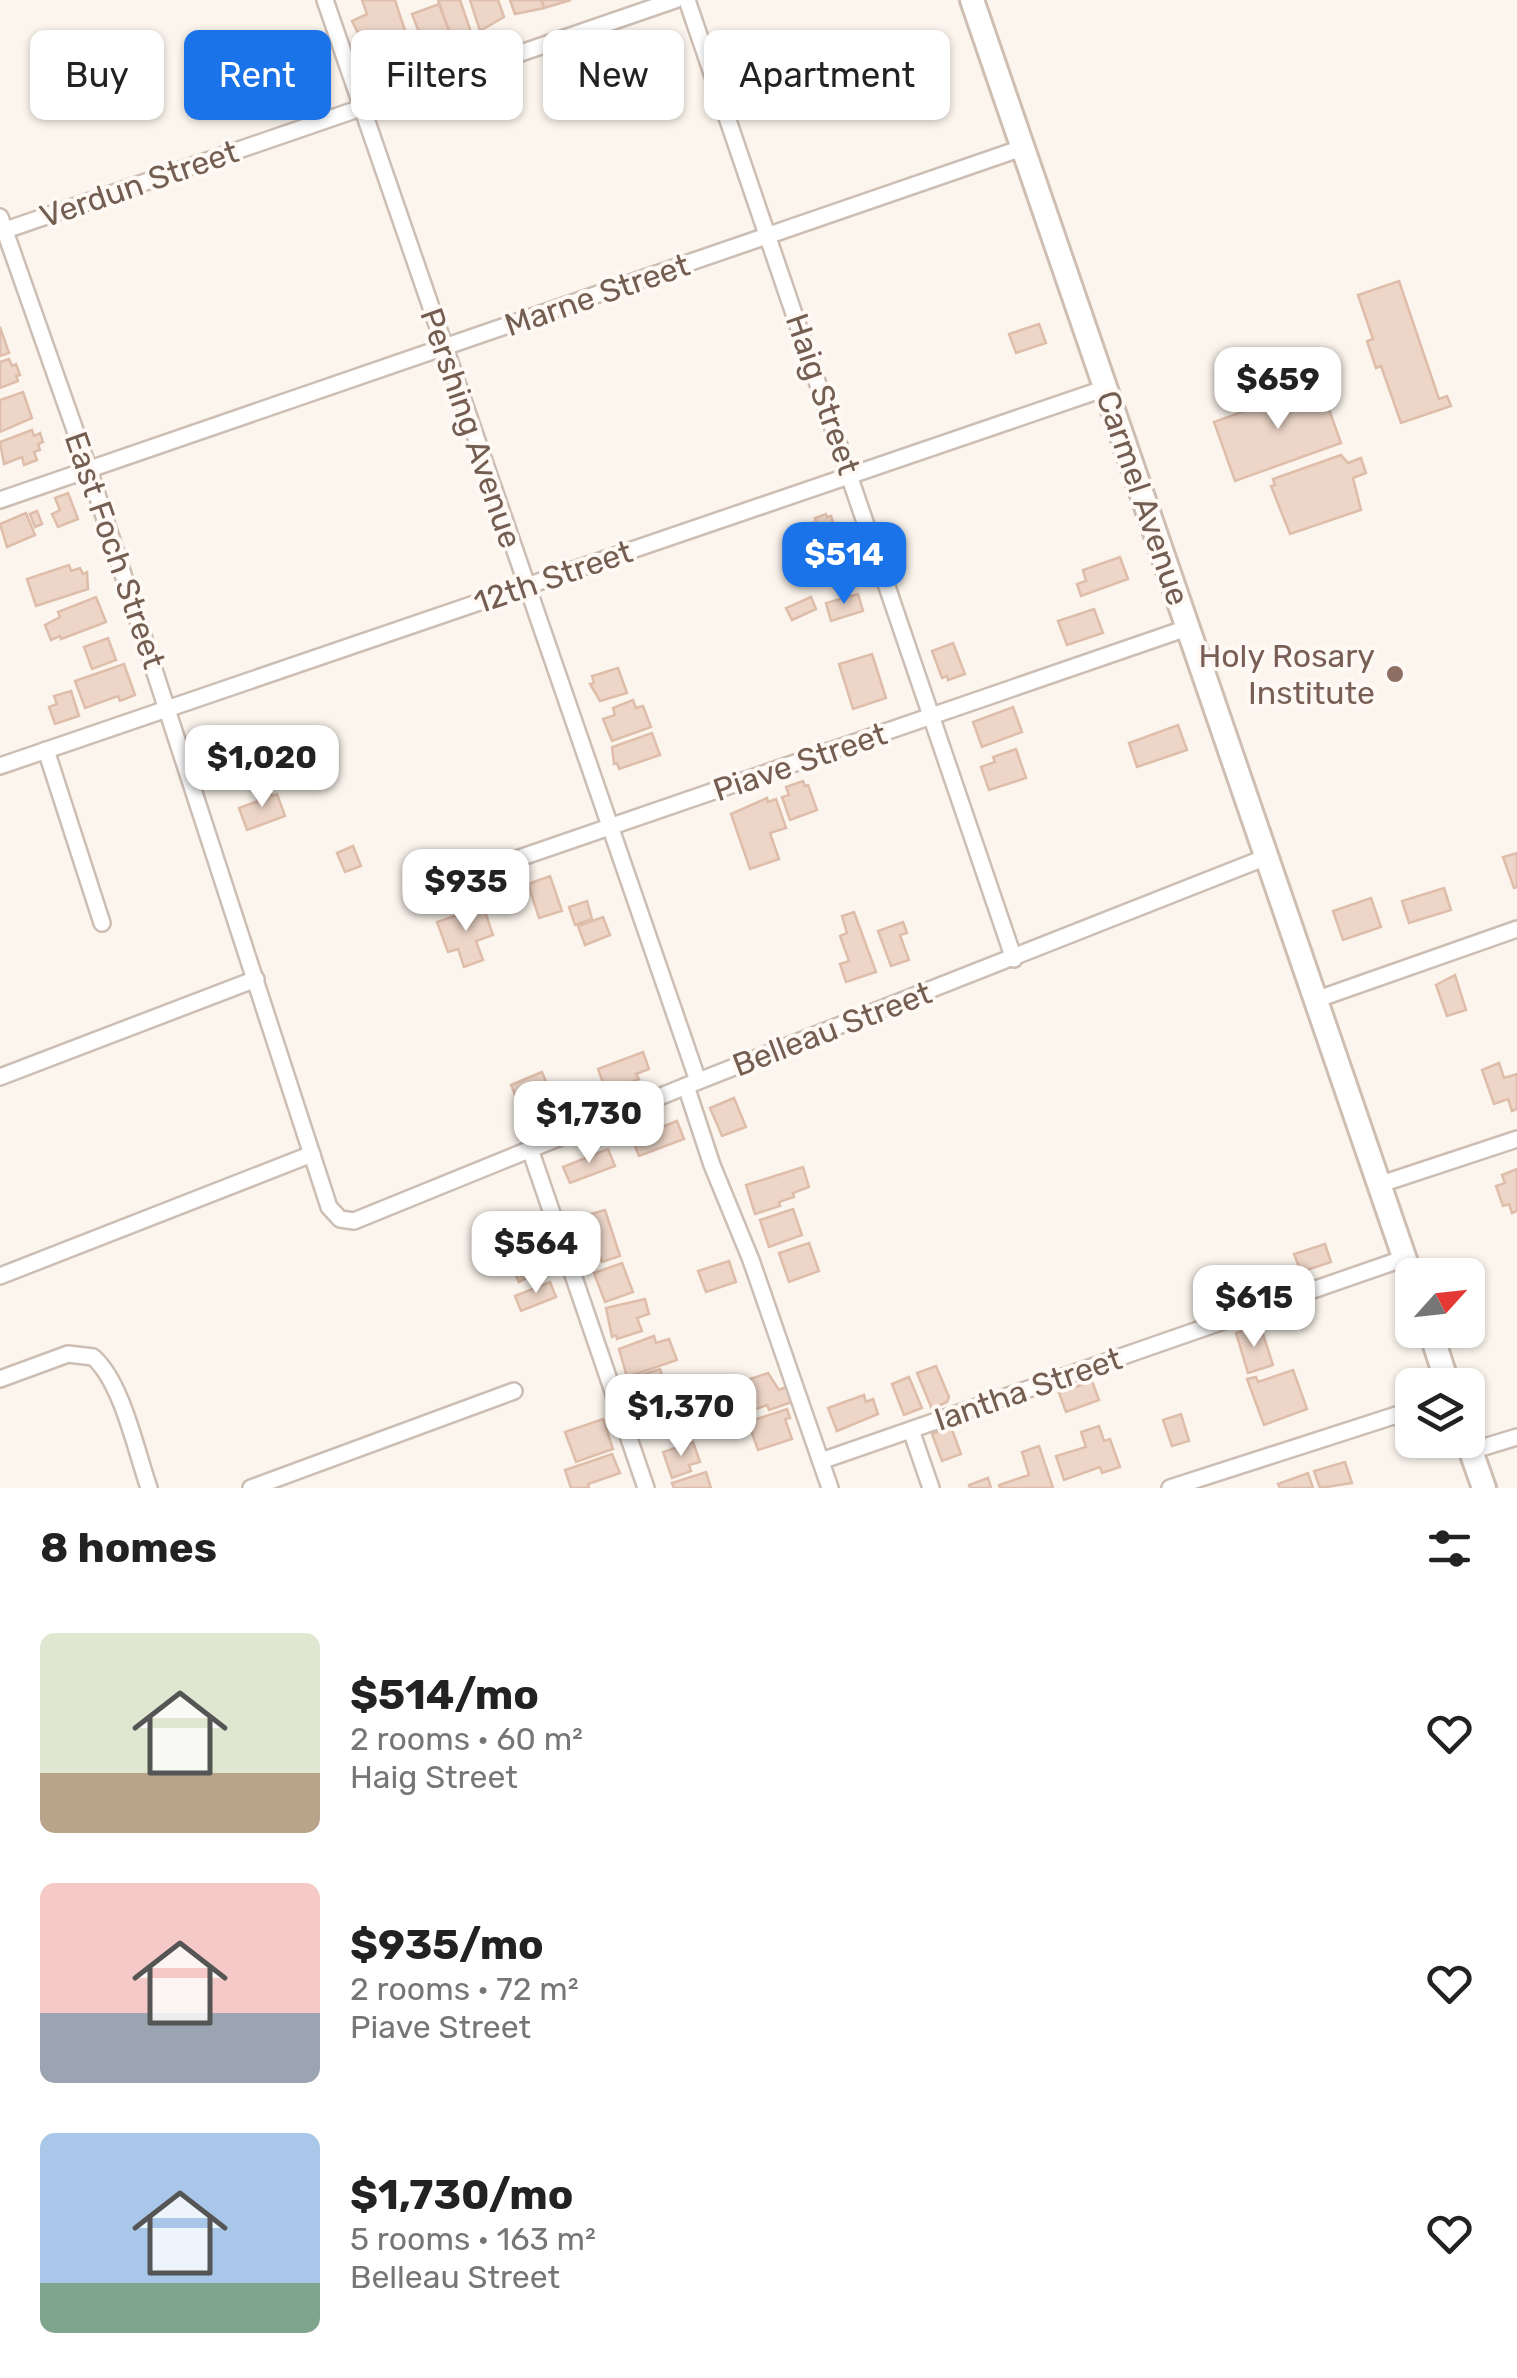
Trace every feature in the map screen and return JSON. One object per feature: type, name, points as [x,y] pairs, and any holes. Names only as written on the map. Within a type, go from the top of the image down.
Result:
[{"type":"main road","name":"Carmel Avenue","points":[[972,0],[1405,1258]]},
{"type":"main road","points":[[1474,1458],[1484,1488]]},
{"type":"street","name":"Pershing Avenue","points":[[326,0],[351,76]]},
{"type":"street","name":"Verdun Street","points":[[523,51],[675,0]]},
{"type":"street","name":"Haig Street","points":[[687,0],[1014,958]]},
{"type":"street","name":"Verdun Street","points":[[2,226],[351,109]]},
{"type":"street","name":"Pershing Avenue","points":[[366,120],[610,828],[692,1083],[712,1165],[751,1260],[830,1488]]},
{"type":"street","name":"Marne Street","points":[[0,500],[1022,148]]},
{"type":"street","name":"East Foch Street","points":[[2,226],[89,470],[329,1208],[345,1221]]},
{"type":"street","name":"12th Street","points":[[0,766],[1106,388]]},
{"type":"street","name":"Piave Street","points":[[412,896],[1187,628]]},
{"type":"street","points":[[46,750],[102,924]]},
{"type":"street","name":"Belleau Street","points":[[345,1221],[354,1221],[1264,858]]},
{"type":"street","points":[[1315,1000],[1517,930]]},
{"type":"street","points":[[0,1077],[256,979]]},
{"type":"street","points":[[1378,1185],[1517,1138]]},
{"type":"street","points":[[530,1149],[646,1488]]},
{"type":"street","points":[[0,1276],[312,1154]]},
{"type":"street","name":"Iantha Street","points":[[822,1461],[1395,1274]]},
{"type":"street","points":[[0,1379],[68,1354],[93,1357],[102,1364],[118,1396],[149,1488]]},
{"type":"street","points":[[251,1488],[514,1391]]},
{"type":"street","points":[[1170,1488],[1395,1415]]},
{"type":"street","points":[[911,1430],[931,1488]]},
{"type":"street","points":[[1485,1443],[1517,1437]]},
{"type":"building","points":[[362,0],[395,0],[405,30],[356,30],[352,21],[367,14]]},
{"type":"building","points":[[438,0],[460,0],[470,30],[449,30]]},
{"type":"building","points":[[470,0],[498,0],[504,17],[480,30]]},
{"type":"building","points":[[510,0],[541,0],[544,8],[515,14]]},
{"type":"building","points":[[542,0],[571,0],[544,8]]},
{"type":"building","points":[[439,4],[449,30],[418,30],[412,14]]},
{"type":"building","points":[[1399,281],[1439,399],[1447,396],[1451,406],[1401,423],[1381,366],[1376,368],[1367,341],[1373,339],[1358,295]]},
{"type":"building","points":[[1039,324],[1046,343],[1016,353],[1009,334]]},
{"type":"building","points":[[0,327],[9,353],[0,356]]},
{"type":"building","points":[[9,359],[20,375],[16,376],[18,381],[0,388],[0,362]]},
{"type":"building","points":[[1320,384],[1341,443],[1235,481],[1214,422]]},
{"type":"building","points":[[23,392],[32,418],[0,432],[0,400]]},
{"type":"building","points":[[32,430],[34,436],[40,433],[43,442],[38,444],[40,450],[34,452],[37,460],[24,465],[22,457],[4,464],[0,442]]},
{"type":"building","points":[[1341,455],[1348,463],[1361,458],[1366,473],[1353,478],[1361,510],[1290,534],[1271,486],[1275,485],[1273,479]]},
{"type":"building","points":[[68,493],[78,519],[58,527],[52,514],[60,510],[55,498]]},
{"type":"building","points":[[37,511],[42,524],[35,527],[30,514]]},
{"type":"building","points":[[26,513],[35,535],[7,547],[0,524]]},
{"type":"building","points":[[826,514],[831,516],[838,537],[819,544],[812,523]]},
{"type":"building","points":[[1120,557],[1128,579],[1081,596],[1077,584],[1086,581],[1083,570]]},
{"type":"building","points":[[857,563],[862,580],[834,588],[829,571]]},
{"type":"building","points":[[69,565],[71,571],[80,568],[83,574],[87,572],[88,589],[36,606],[27,579]]},
{"type":"building","points":[[858,594],[863,611],[831,621],[826,603]]},
{"type":"building","points":[[96,597],[106,622],[51,640],[45,625],[60,617],[58,612]]},
{"type":"building","points":[[811,597],[816,609],[792,620],[786,608]]},
{"type":"building","points":[[1094,609],[1103,633],[1067,645],[1058,621]]},
{"type":"building","points":[[108,638],[116,660],[92,669],[84,647]]},
{"type":"building","points":[[953,643],[965,674],[948,680],[947,676],[942,678],[932,651]]},
{"type":"building","points":[[872,654],[886,698],[853,709],[839,664]]},
{"type":"building","points":[[124,664],[135,695],[120,701],[118,696],[85,708],[75,681]]},
{"type":"building","points":[[618,668],[627,693],[600,701],[590,684],[594,683],[592,676]]},
{"type":"building","points":[[71,691],[79,716],[55,724],[49,707],[57,704],[54,696]]},
{"type":"building","points":[[633,700],[636,708],[643,706],[651,727],[612,741],[603,719],[615,715],[613,708]]},
{"type":"building","points":[[1013,707],[1022,732],[982,747],[973,722]]},
{"type":"building","points":[[1178,725],[1187,750],[1137,767],[1129,743]]},
{"type":"building","points":[[652,733],[660,755],[619,769],[614,764],[612,747]]},
{"type":"building","points":[[1016,749],[1026,778],[989,790],[981,767],[995,762],[993,757]]},
{"type":"building","points":[[803,781],[817,810],[790,820],[782,797],[789,795],[786,787]]},
{"type":"building","points":[[269,786],[272,796],[277,794],[285,816],[247,830],[239,808],[258,801],[255,792]]},
{"type":"building","points":[[767,798],[768,802],[776,799],[786,828],[770,833],[779,859],[750,869],[731,814]]},
{"type":"building","points":[[353,846],[361,866],[345,872],[337,853]]},
{"type":"building","points":[[1517,853],[1517,887],[1514,888],[1503,857]]},
{"type":"building","points":[[550,876],[562,911],[539,918],[528,884]]},
{"type":"building","points":[[1444,888],[1451,910],[1409,923],[1402,901]]},
{"type":"building","points":[[1371,898],[1381,927],[1343,940],[1333,911]]},
{"type":"building","points":[[587,901],[592,919],[575,925],[569,907]]},
{"type":"building","points":[[483,906],[493,935],[476,941],[483,960],[464,967],[458,949],[448,952],[437,922]]},
{"type":"building","points":[[854,912],[876,972],[846,982],[840,964],[849,961],[840,936],[847,933],[842,916]]},
{"type":"building","points":[[603,917],[610,935],[585,945],[578,926]]},
{"type":"building","points":[[903,922],[907,933],[900,935],[909,960],[891,966],[878,931]]},
{"type":"building","points":[[1455,975],[1466,1010],[1447,1016],[1436,985]]},
{"type":"building","points":[[643,1052],[649,1069],[636,1074],[639,1079],[606,1091],[598,1069]]},
{"type":"building","points":[[1499,1063],[1504,1078],[1517,1074],[1517,1109],[1512,1111],[1508,1099],[1494,1104],[1482,1070]]},
{"type":"building","points":[[542,1072],[552,1096],[521,1109],[511,1085]]},
{"type":"building","points":[[734,1098],[746,1127],[722,1136],[710,1108]]},
{"type":"building","points":[[677,1121],[684,1139],[639,1156],[632,1139]]},
{"type":"building","points":[[608,1149],[615,1166],[570,1183],[563,1167]]},
{"type":"building","points":[[803,1167],[809,1187],[779,1202],[780,1206],[755,1214],[746,1185]]},
{"type":"building","points":[[1517,1169],[1517,1211],[1512,1213],[1509,1204],[1503,1206],[1496,1186],[1505,1183],[1502,1175]]},
{"type":"building","points":[[793,1209],[802,1235],[769,1247],[760,1220]]},
{"type":"building","points":[[605,1210],[620,1256],[602,1262],[587,1215]]},
{"type":"building","points":[[809,1243],[819,1271],[789,1282],[779,1253]]},
{"type":"building","points":[[1325,1244],[1331,1262],[1301,1272],[1294,1254]]},
{"type":"building","points":[[527,1253],[529,1259],[534,1257],[540,1271],[519,1282],[509,1261]]},
{"type":"building","points":[[729,1261],[736,1282],[706,1292],[698,1271]]},
{"type":"building","points":[[622,1263],[633,1292],[605,1302],[594,1273]]},
{"type":"building","points":[[550,1282],[556,1297],[521,1311],[515,1296]]},
{"type":"building","points":[[645,1299],[649,1314],[637,1318],[642,1331],[612,1337],[606,1308]]},
{"type":"building","points":[[1251,1328],[1253,1334],[1262,1331],[1273,1365],[1248,1373],[1236,1333]]},
{"type":"building","points":[[654,1336],[656,1343],[669,1339],[677,1360],[627,1377],[619,1349]]},
{"type":"building","points":[[936,1366],[949,1397],[932,1409],[917,1373]]},
{"type":"building","points":[[660,1369],[664,1381],[674,1378],[680,1399],[650,1409],[640,1396],[636,1397],[629,1379]]},
{"type":"building","points":[[1293,1370],[1307,1409],[1264,1425],[1247,1379],[1256,1377],[1258,1382]]},
{"type":"building","points":[[768,1373],[779,1390],[786,1387],[792,1402],[748,1412],[738,1383]]},
{"type":"building","points":[[909,1377],[922,1408],[904,1415],[892,1384]]},
{"type":"building","points":[[1092,1381],[1099,1400],[1066,1412],[1059,1393]]},
{"type":"building","points":[[864,1395],[866,1402],[873,1399],[878,1414],[837,1431],[828,1408]]},
{"type":"building","points":[[682,1405],[686,1421],[652,1431],[652,1414]]},
{"type":"building","points":[[787,1409],[790,1418],[785,1419],[792,1439],[758,1450],[748,1422]]},
{"type":"building","points":[[1181,1414],[1189,1441],[1172,1446],[1163,1420]]},
{"type":"building","points":[[603,1419],[613,1449],[576,1462],[565,1432]]},
{"type":"building","points":[[1099,1426],[1104,1441],[1110,1439],[1120,1467],[1102,1473],[1100,1467],[1064,1480],[1056,1456],[1086,1447],[1081,1432]]},
{"type":"building","points":[[951,1427],[961,1454],[942,1461],[932,1434]]},
{"type":"building","points":[[693,1442],[700,1462],[689,1465],[691,1471],[672,1478],[663,1452]]},
{"type":"building","points":[[1039,1446],[1053,1488],[1000,1488],[999,1485],[1029,1475],[1022,1452]]},
{"type":"building","points":[[612,1454],[620,1473],[588,1484],[589,1488],[571,1488],[565,1470]]},
{"type":"building","points":[[1345,1462],[1352,1483],[1320,1488],[1314,1471]]},
{"type":"building","points":[[706,1472],[711,1488],[674,1488],[672,1483]]},
{"type":"building","points":[[1308,1473],[1313,1488],[1280,1488],[1278,1484]]},
{"type":"building","points":[[988,1478],[991,1488],[970,1488],[969,1485]]},
{"type":"place","name":"Holy Rosary Institute","points":[[1395,674]]}]
